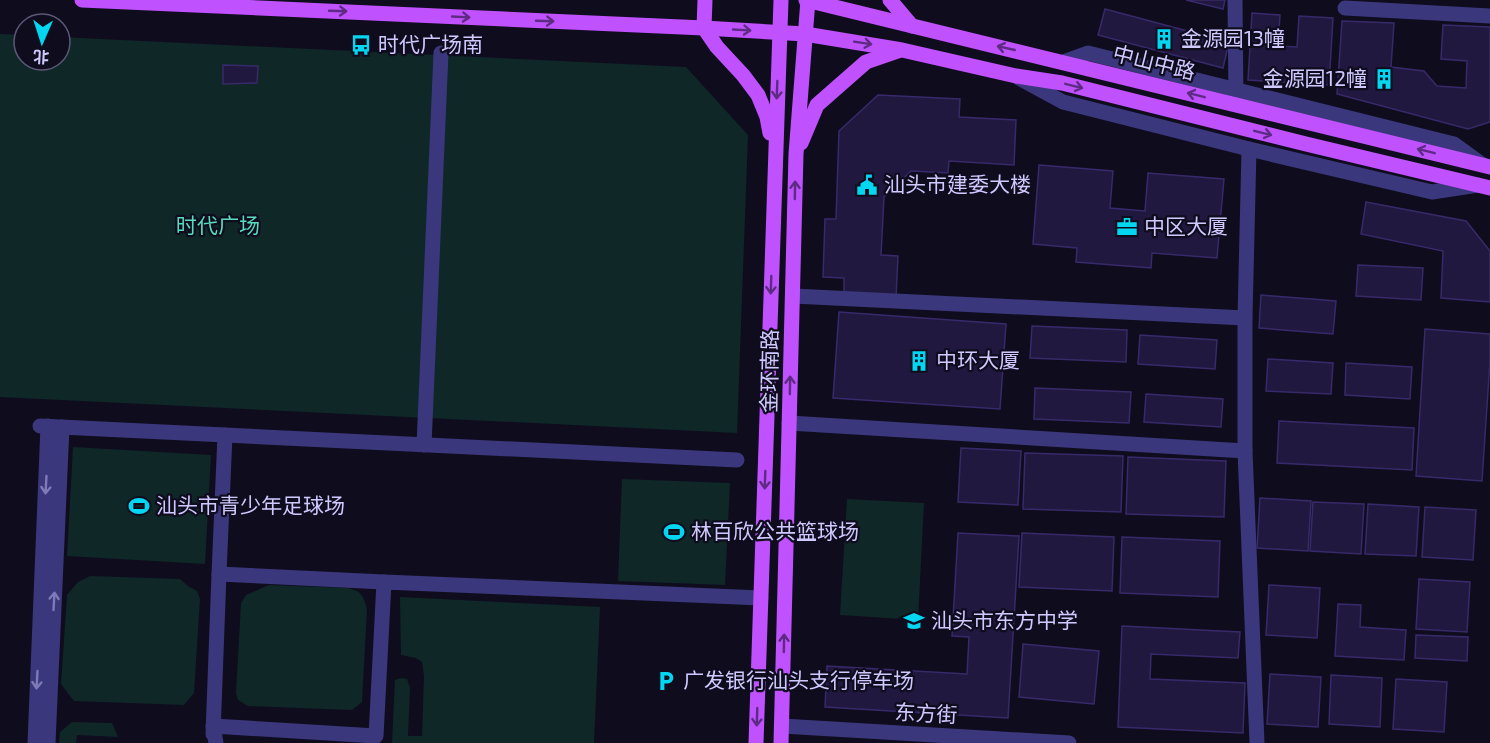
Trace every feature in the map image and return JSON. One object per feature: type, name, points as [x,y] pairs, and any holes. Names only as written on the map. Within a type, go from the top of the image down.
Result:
[{"type":"main road","name":"中山中路","points":[[82,0],[805,34],[902,50],[1016,76],[1062,82],[1306,144],[1484,186]]},
{"type":"main road","points":[[705,0],[704,28],[717,47],[758,95],[767,117],[775,156]]},
{"type":"main road","name":"金环南路","points":[[756,743],[781,0]]},
{"type":"main road","name":"中山中路","points":[[807,0],[1123,77],[1236,97],[1295,119],[1486,166]]},
{"type":"main road","name":"金环南路","points":[[781,743],[796,154],[807,0]]},
{"type":"main road","points":[[890,0],[912,26]]},
{"type":"main road","points":[[796,154],[817,105],[866,62],[902,50]]},
{"type":"street","points":[[1235,0],[1236,97]]},
{"type":"street","points":[[1345,8],[1490,16]]},
{"type":"street","points":[[424,445],[441,53]]},
{"type":"street","points":[[1063,62],[1088,53],[1139,66],[1236,97],[1315,110],[1454,144],[1486,166]]},
{"type":"street","points":[[1123,77],[1139,66]]},
{"type":"street","points":[[1016,76],[1063,102],[1431,192],[1484,186]]},
{"type":"street","points":[[1119,115],[1134,101]]},
{"type":"street","points":[[1295,119],[1315,110]]},
{"type":"street","points":[[1283,157],[1306,144]]},
{"type":"street","points":[[1249,149],[1245,451],[1257,743]]},
{"type":"street","points":[[792,296],[1245,318]]},
{"type":"street","points":[[789,423],[1245,451]]},
{"type":"street","points":[[50,427],[737,460]]},
{"type":"street","points":[[34,743],[50,427]]},
{"type":"street","points":[[48,743],[50,427]]},
{"type":"street","points":[[214,743],[225,435]]},
{"type":"street","points":[[219,574],[761,598]]},
{"type":"street","points":[[213,726],[368,739],[376,735],[384,582]]},
{"type":"street","name":"东方街","points":[[782,726],[1069,743]]},
{"type":"green space","name":"时代广场","points":[[0,34],[12,34],[12,72],[72,72],[72,38],[686,67],[748,135],[737,433],[0,397]]},
{"type":"green space","name":"汕头市青少年足球场","points":[[73,447],[211,455],[205,564],[67,556]]},
{"type":"green space","name":"林百欣公共篮球场","points":[[622,479],[730,483],[725,585],[618,581]]},
{"type":"green space","points":[[847,499],[924,503],[918,620],[840,615]]},
{"type":"green space","points":[[90,576],[180,579],[197,591],[200,599],[194,693],[184,705],[74,701],[61,684],[67,595],[78,582]]},
{"type":"green space","points":[[269,585],[348,588],[363,597],[367,609],[362,702],[352,710],[248,706],[238,700],[236,693],[241,603],[246,595]]},
{"type":"green space","points":[[400,597],[600,607],[594,743],[392,743],[395,680],[401,678],[407,679],[410,688],[408,736],[422,736],[424,676],[422,662],[416,658],[401,655]]},
{"type":"green space","points":[[72,722],[112,723],[118,737],[77,735],[76,743],[59,743],[60,732]]},
{"type":"building","points":[[1186,0],[1225,0],[1223,9]]},
{"type":"building","name":"金源园13幢","points":[[1105,9],[1229,42],[1223,68],[1098,35]]},
{"type":"building","points":[[1252,13],[1280,15],[1278,46],[1297,47],[1299,16],[1333,18],[1329,85],[1248,80]]},
{"type":"building","name":"金源园12幢","points":[[1342,21],[1394,23],[1391,67],[1424,71],[1437,86],[1466,88],[1467,61],[1441,59],[1443,25],[1490,27],[1490,122],[1468,129],[1337,94]]},
{"type":"building","points":[[223,65],[258,66],[257,83],[223,84]]},
{"type":"building","name":"汕头市建委大楼","points":[[878,95],[960,99],[959,117],[1016,120],[1014,165],[949,161],[948,173],[911,171],[884,197],[881,255],[898,256],[896,298],[844,296],[844,278],[823,277],[825,219],[836,219],[839,131]]},
{"type":"building","name":"中区大厦","points":[[1039,165],[1113,171],[1110,208],[1145,211],[1148,173],[1224,179],[1217,258],[1152,253],[1151,268],[1076,262],[1077,248],[1033,244]]},
{"type":"building","points":[[1366,202],[1466,221],[1490,251],[1490,302],[1441,298],[1443,251],[1361,234]]},
{"type":"building","points":[[1358,265],[1423,268],[1421,300],[1356,296]]},
{"type":"building","points":[[1261,295],[1336,301],[1333,334],[1259,328]]},
{"type":"building","name":"中环大厦","points":[[839,312],[1006,324],[1000,409],[833,398]]},
{"type":"building","points":[[1032,326],[1127,330],[1126,362],[1030,358]]},
{"type":"building","points":[[1425,329],[1490,334],[1482,481],[1416,476]]},
{"type":"building","points":[[1140,335],[1217,340],[1215,369],[1138,364]]},
{"type":"building","points":[[1268,359],[1333,363],[1331,394],[1266,391]]},
{"type":"building","points":[[1346,363],[1412,367],[1410,399],[1345,395]]},
{"type":"building","points":[[1035,388],[1131,392],[1129,423],[1034,419]]},
{"type":"building","points":[[1146,394],[1223,399],[1221,427],[1144,422]]},
{"type":"building","points":[[1279,421],[1414,428],[1412,470],[1277,463]]},
{"type":"building","points":[[961,448],[1021,451],[1018,505],[958,502]]},
{"type":"building","points":[[1025,453],[1123,456],[1121,512],[1023,509]]},
{"type":"building","points":[[1128,457],[1226,461],[1224,517],[1126,514]]},
{"type":"building","points":[[1260,498],[1311,501],[1308,551],[1257,548]]},
{"type":"building","points":[[1313,502],[1364,504],[1361,554],[1310,551]]},
{"type":"building","points":[[1368,504],[1419,507],[1416,556],[1365,554]]},
{"type":"building","points":[[1425,507],[1476,510],[1473,560],[1422,557]]},
{"type":"building","points":[[958,533],[1019,536],[1008,718],[825,707],[827,666],[967,674],[969,637],[952,636]]},
{"type":"building","points":[[1022,533],[1114,537],[1112,591],[1019,587]]},
{"type":"building","points":[[1122,537],[1220,541],[1218,597],[1120,593]]},
{"type":"building","points":[[1419,579],[1470,582],[1467,632],[1416,629]]},
{"type":"building","points":[[1269,585],[1320,588],[1317,638],[1266,635]]},
{"type":"building","points":[[1338,604],[1361,605],[1360,627],[1406,630],[1404,660],[1335,656]]},
{"type":"building","points":[[1122,626],[1240,632],[1238,658],[1151,654],[1150,679],[1245,683],[1243,733],[1118,727]]},
{"type":"building","points":[[1416,635],[1468,637],[1467,661],[1415,658]]},
{"type":"building","points":[[1023,644],[1099,651],[1094,704],[1019,697]]},
{"type":"building","points":[[1270,674],[1321,677],[1318,727],[1267,724]]},
{"type":"building","points":[[1331,675],[1382,678],[1380,727],[1329,724]]},
{"type":"building","points":[[1396,679],[1447,682],[1444,732],[1393,729]]},
{"type":"place","name":"金源园13幢","points":[[1164,39]]},
{"type":"place","name":"时代广场南","points":[[361,45]]},
{"type":"place","name":"金源园12幢","points":[[1384,79]]},
{"type":"place","name":"汕头市建委大楼","points":[[867,185]]},
{"type":"place","name":"中区大厦","points":[[1127,227]]},
{"type":"place","name":"中环大厦","points":[[919,361]]},
{"type":"place","name":"汕头市青少年足球场","points":[[139,506]]},
{"type":"place","name":"林百欣公共篮球场","points":[[674,532]]},
{"type":"place","name":"汕头市东方中学","points":[[914,621]]},
{"type":"place","name":"广发银行汕头支行停车场","points":[[666,681]]}]
